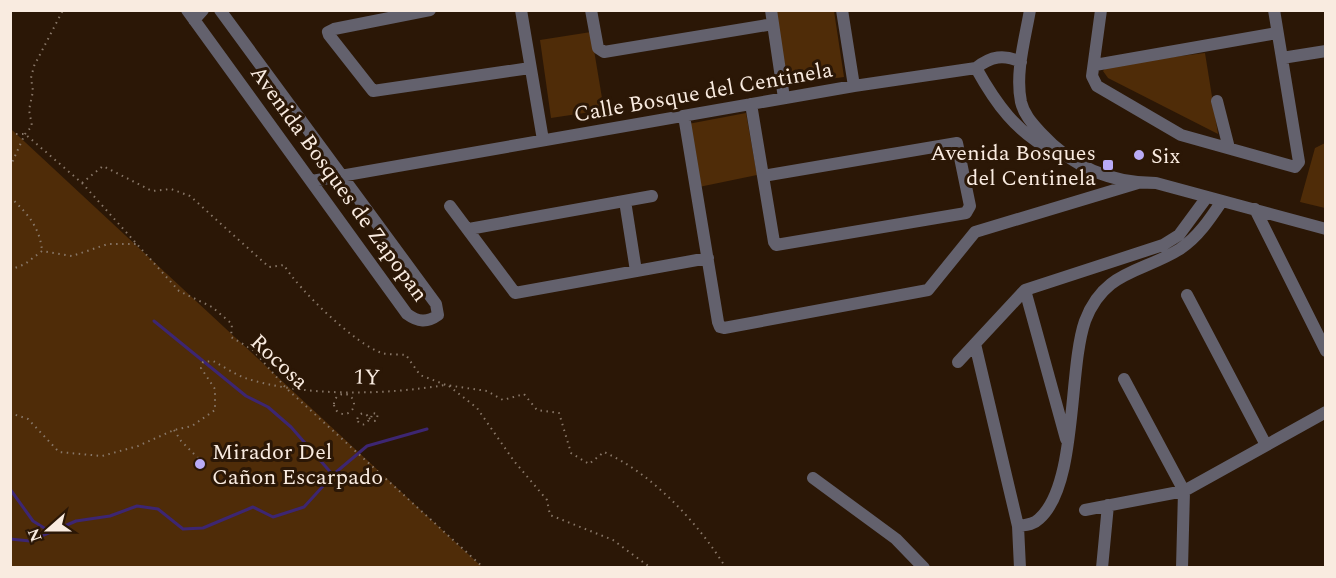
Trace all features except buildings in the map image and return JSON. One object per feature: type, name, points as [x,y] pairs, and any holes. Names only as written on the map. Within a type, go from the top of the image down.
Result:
[{"type":"street","name":"Avenida Bosques de Zapopan","points":[[203,10],[191,15],[407,314],[423,321],[438,315],[436,304],[220,10]]},
{"type":"street","points":[[430,10],[334,28],[328,32],[373,91],[530,68]]},
{"type":"street","points":[[521,10],[543,140]]},
{"type":"street","points":[[591,10],[600,52],[773,24]]},
{"type":"street","points":[[771,10],[784,98]]},
{"type":"street","points":[[842,10],[854,86]]},
{"type":"street","points":[[1030,10],[1021,62],[1022,104],[1030,120],[1065,156]]},
{"type":"street","points":[[1101,10],[1092,76],[1097,86],[1181,135],[1291,166],[1298,165],[1274,10]]},
{"type":"street","points":[[1095,65],[1277,33]]},
{"type":"street","points":[[1282,58],[1326,51]]},
{"type":"street","name":"Calle Bosque del Centinela","points":[[312,180],[854,86],[976,68],[985,61],[997,57],[1010,57],[1021,62]]},
{"type":"street","points":[[976,68],[1005,114],[1038,142],[1102,176],[1138,183],[1156,183],[1326,229]]},
{"type":"street","points":[[1217,101],[1229,148]]},
{"type":"street","points":[[751,104],[774,242],[780,246],[969,211],[957,143],[764,176]]},
{"type":"street","points":[[1005,114],[1022,104]]},
{"type":"street","points":[[684,116],[718,322],[724,328],[928,290],[975,232],[1088,196],[1138,183]]},
{"type":"street","points":[[1088,196],[1091,189],[1090,170]]},
{"type":"street","points":[[469,229],[652,196]]},
{"type":"street","points":[[958,362],[1025,290],[1163,245],[1179,235],[1207,197]]},
{"type":"street","points":[[625,201],[636,271]]},
{"type":"street","points":[[1017,526],[1032,524],[1040,519],[1055,490],[1068,447],[1080,339],[1093,305],[1122,275],[1180,249],[1194,237],[1222,201]]},
{"type":"street","points":[[450,206],[515,293],[708,258]]},
{"type":"street","points":[[1256,209],[1326,351]]},
{"type":"street","points":[[1117,260],[1122,275]]},
{"type":"street","points":[[1025,290],[1068,447]]},
{"type":"street","points":[[1187,295],[1266,445]]},
{"type":"street","points":[[975,344],[1017,526],[1020,567]]},
{"type":"street","points":[[1124,379],[1184,490],[1182,567]]},
{"type":"street","points":[[1085,510],[1184,490],[1326,412]]},
{"type":"street","points":[[813,478],[896,539],[924,567]]},
{"type":"street","points":[[1102,567],[1108,505]]},
{"type":"path","points":[[10,166],[25,134],[32,126],[29,110],[33,91],[31,78],[34,66],[63,10]]},
{"type":"path","points":[[10,134],[25,134]]},
{"type":"path","name":"Rocosa","points":[[25,134],[82,183],[179,291],[212,307],[232,324],[231,338],[253,350],[286,388],[484,567]]},
{"type":"path","points":[[82,183],[103,165],[152,191],[171,189],[190,196],[269,267],[284,265],[292,278],[339,325],[382,353],[406,355],[420,375],[446,385],[487,391],[503,400],[524,394],[537,410],[559,412],[571,453],[589,464],[604,452],[618,458],[666,493],[726,567]]},
{"type":"path","points":[[10,197],[28,214],[38,230],[42,251]]},
{"type":"path","points":[[10,270],[26,264],[42,251],[72,256],[108,244],[136,244]]},
{"type":"path","name":"1Y","points":[[174,430],[192,426],[215,410],[215,389],[201,368],[203,362],[213,361],[243,378],[286,388],[401,392],[446,385]]},
{"type":"path","points":[[446,385],[477,408],[514,461],[547,500],[550,515],[613,540],[651,567]]},
{"type":"path","points":[[341,390],[353,400],[352,410]]},
{"type":"path","points":[[343,394],[334,401],[334,409],[343,414],[352,410]]},
{"type":"path","points":[[352,410],[359,415]]},
{"type":"path","points":[[10,413],[28,420],[59,453],[102,456],[138,446],[174,430],[181,441],[199,459]]},
{"type":"path","points":[[365,413],[370,419],[362,425],[358,422],[359,415],[365,413]]},
{"type":"shaded area","points":[[774,11],[834,11],[844,77],[784,85]]},
{"type":"shaded area","points":[[591,32],[604,110],[551,118],[540,40]]},
{"type":"shaded area","points":[[1205,53],[1218,134],[1108,78],[1103,71],[1108,65]]},
{"type":"shaded area","points":[[746,113],[757,175],[699,187],[688,124]]},
{"type":"shaded area","points":[[11,129],[482,567],[11,567]]},
{"type":"shaded area","points":[[1325,143],[1325,208],[1300,202],[1315,148]]},
{"type":"waterway","points":[[154,321],[246,396],[268,407],[291,427],[333,475]]},
{"type":"waterway","points":[[10,539],[30,541],[76,521],[110,516],[137,506],[158,509],[183,529],[203,528],[253,507],[273,517],[304,507],[335,473],[367,446],[427,429]]},
{"type":"waterway","points":[[10,489],[33,521],[49,531]]},
{"type":"place","name":"Six","points":[[1139,155]]},
{"type":"place","name":"Avenida Bosques del Centinela","points":[[1108,165]]},
{"type":"place","name":"Mirador Del Cañon Escarpado","points":[[200,464]]}]
